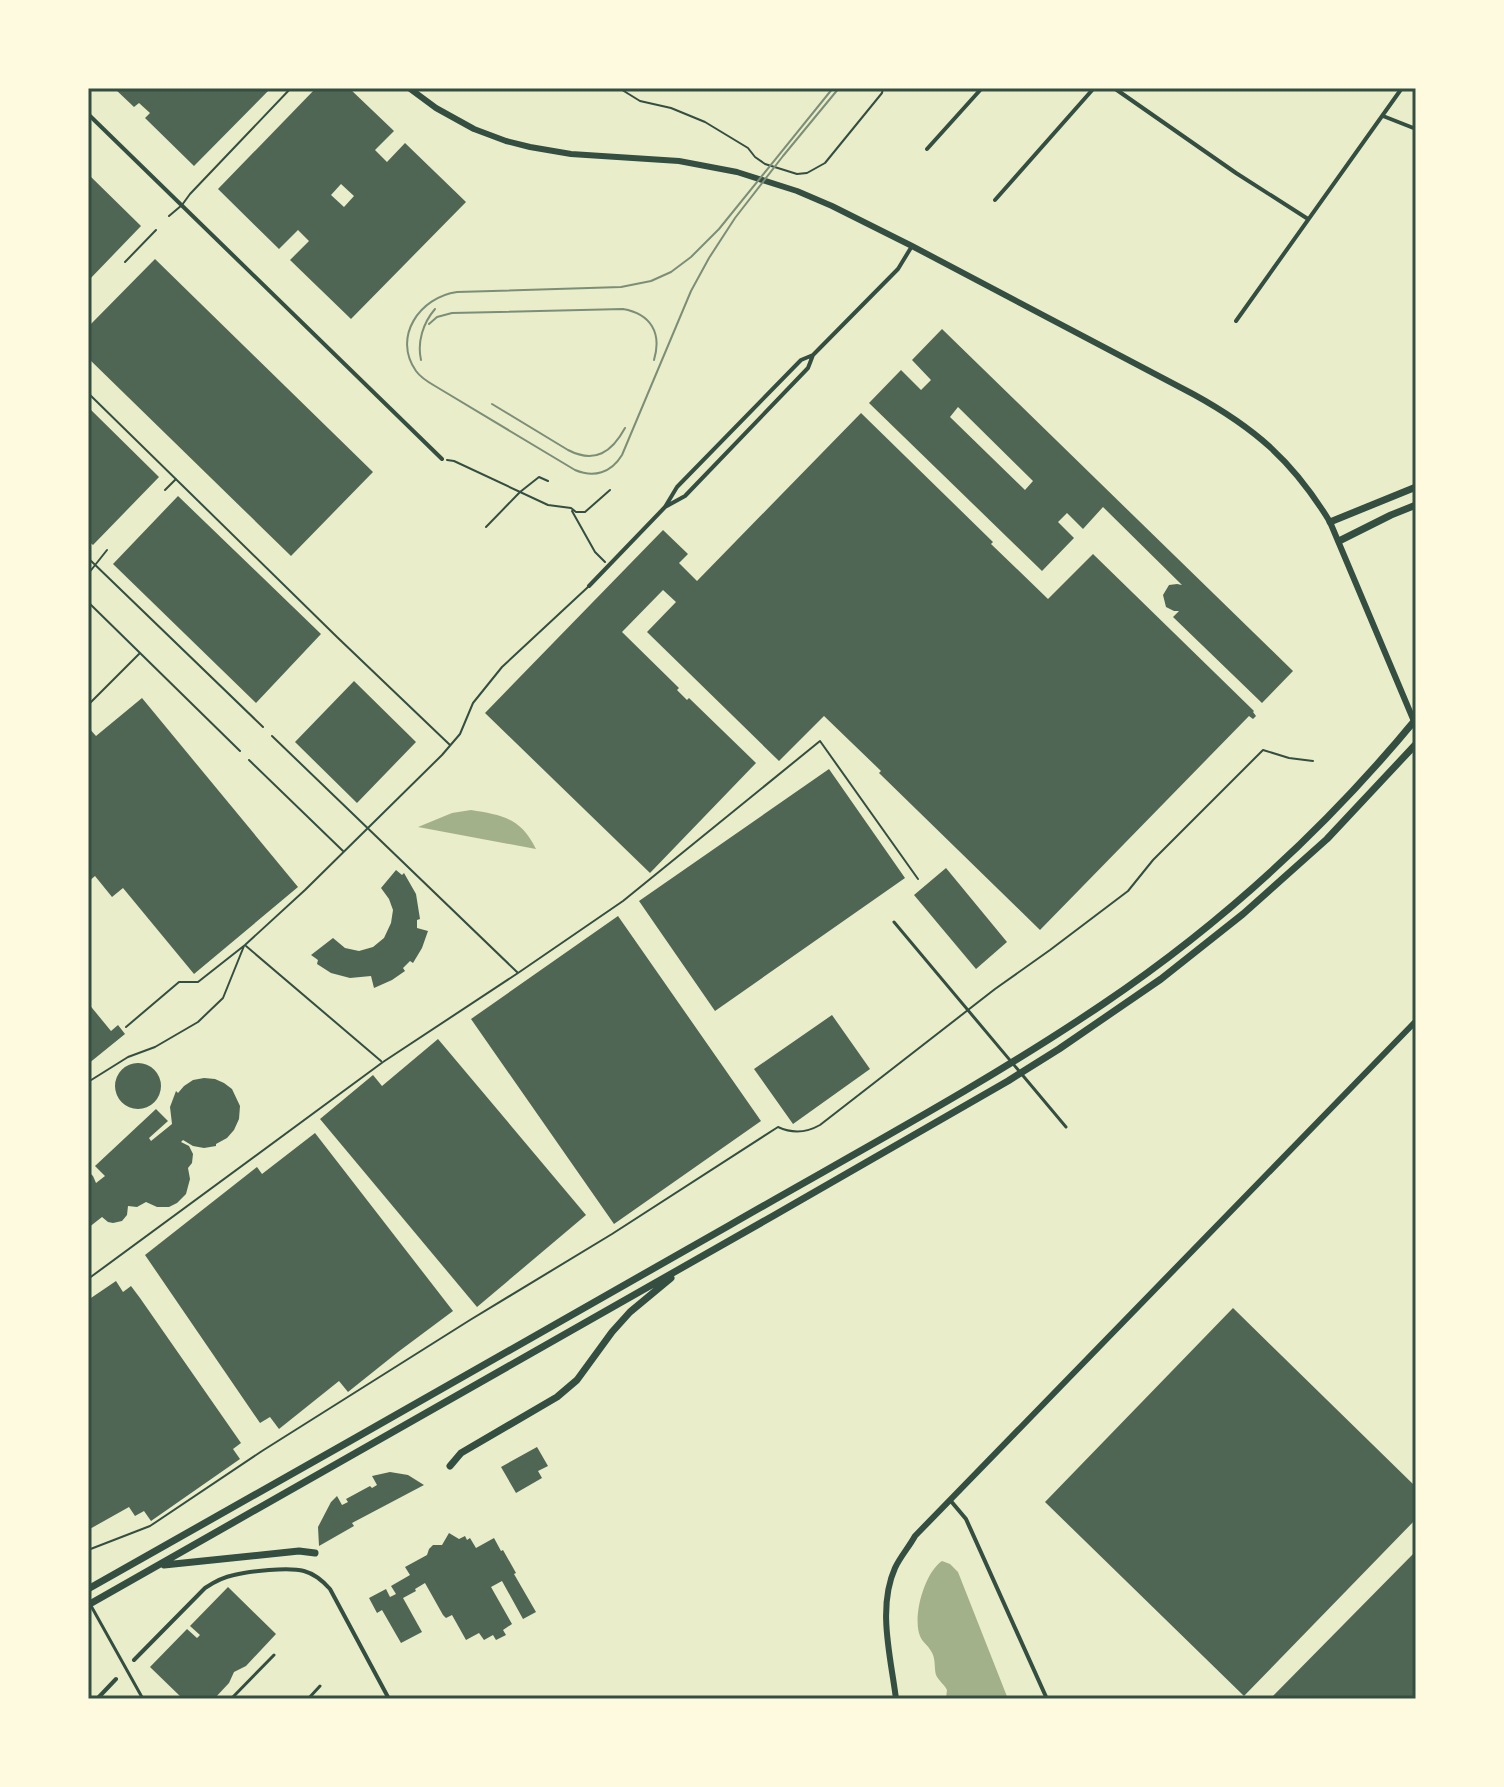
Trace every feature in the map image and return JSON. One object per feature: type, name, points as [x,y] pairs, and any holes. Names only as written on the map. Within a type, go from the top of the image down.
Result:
[{"type":"highway","points":[[1330,522],[1416,487]]},
{"type":"highway","points":[[1339,541],[1378,520],[1416,505]]},
{"type":"highway","points":[[88,1589],[680,1254],[1052,1037],[1154,968],[1233,905],[1316,828],[1416,719]]},
{"type":"highway","points":[[88,1603],[1008,1081],[1124,1006],[1220,934],[1271,890],[1327,839],[1416,744]]},
{"type":"highway","points":[[450,1466],[461,1453],[557,1397],[577,1380],[630,1312],[686,1265]]},
{"type":"highway","points":[[158,1565],[299,1551],[315,1553]]},
{"type":"main road","points":[[409,88],[436,108],[474,129],[506,141],[571,154],[679,161],[737,172],[797,191],[912,246],[1232,416],[1274,449],[1295,471],[1330,522],[1416,726]]},
{"type":"main road","points":[[896,1699],[886,1600],[895,1569],[915,1536],[1416,1021]]},
{"type":"street","points":[[927,149],[982,88]]},
{"type":"street","points":[[995,200],[1094,88]]},
{"type":"street","points":[[1114,88],[1308,219]]},
{"type":"street","points":[[1236,321],[1402,88]]},
{"type":"street","points":[[88,114],[442,459]]},
{"type":"street","points":[[1383,116],[1416,129]]},
{"type":"street","points":[[589,586],[665,507],[687,476],[801,360],[813,355],[898,269],[912,246]]},
{"type":"street","points":[[665,507],[685,496],[808,368],[813,355]]},
{"type":"street","points":[[894,922],[1066,1127]]},
{"type":"street","points":[[950,1500],[966,1519],[1047,1699]]},
{"type":"street","points":[[134,1660],[205,1588],[217,1580],[236,1574],[289,1569],[321,1579],[330,1589],[389,1699]]},
{"type":"street","points":[[88,1603],[142,1698]]},
{"type":"street","points":[[231,1699],[274,1655]]},
{"type":"street","points":[[97,1699],[116,1679]]},
{"type":"street","points":[[308,1699],[320,1686]]},
{"type":"lane","points":[[169,216],[291,88]]},
{"type":"lane","points":[[125,262],[156,230]]},
{"type":"lane","points":[[88,393],[450,745]]},
{"type":"lane","points":[[165,490],[176,479]]},
{"type":"lane","points":[[88,574],[107,550]]},
{"type":"lane","points":[[88,558],[263,727]]},
{"type":"lane","points":[[126,1027],[179,982],[198,982],[245,945],[305,890],[460,734],[473,703],[502,667],[589,586]]},
{"type":"lane","points":[[88,602],[240,751]]},
{"type":"lane","points":[[88,705],[140,653]]},
{"type":"lane","points":[[272,736],[518,973]]},
{"type":"lane","points":[[88,1279],[383,1062],[623,901],[820,741],[918,879]]},
{"type":"lane","points":[[88,1550],[150,1526],[262,1451],[778,1127],[796,1132],[812,1130],[820,1125],[983,998],[1128,891],[1153,860],[1263,750],[1313,761]]},
{"type":"lane","points":[[249,760],[343,852]]},
{"type":"lane","points":[[245,945],[383,1062]]},
{"type":"lane","points":[[88,1082],[128,1057],[155,1047],[198,1022],[223,998],[245,945]]},
{"type":"path","points":[[619,88],[640,101],[671,108],[705,122],[748,148],[765,164],[797,174],[807,173],[825,163],[883,88]]},
{"type":"path","points":[[442,459],[454,461],[548,505],[571,508],[576,512],[585,512],[610,490]]},
{"type":"path","points":[[486,527],[539,477],[548,481]]},
{"type":"path","points":[[571,508],[595,552],[609,566]]},
{"type":"shaded area","points":[[471,810],[517,824],[536,849],[418,827],[452,813]]},
{"type":"shaded area","points":[[942,1561],[958,1572],[1008,1699],[946,1698],[947,1690],[936,1675],[933,1654],[921,1638],[918,1627],[925,1584]]},
{"type":"building","points":[[114,88],[271,88],[194,166],[145,118],[150,113],[139,103],[134,107]]},
{"type":"building","points":[[316,88],[349,88],[394,131],[375,150],[387,162],[405,143],[466,202],[351,319],[290,260],[309,241],[298,230],[279,249],[218,189]],"holes":[[[341,184],[354,196],[344,207],[331,195]]]},
{"type":"building","points":[[88,174],[141,226],[88,281]]},
{"type":"building","points":[[155,259],[373,472],[291,556],[88,358],[88,327]]},
{"type":"building","points":[[942,329],[1293,671],[1262,703],[1173,617],[1179,611],[1166,607],[1163,595],[1169,585],[1182,585],[1103,507],[1083,529],[1067,513],[1058,522],[1074,538],[1042,571],[869,403],[901,370],[921,390],[931,380],[912,360]],"holes":[[[958,407],[1033,481],[1025,490],[950,417]]]},
{"type":"building","points":[[88,407],[159,477],[93,545],[88,541]]},
{"type":"building","points":[[861,413],[1048,599],[1093,554],[1256,716],[1253,719],[1249,716],[1040,930],[824,716],[779,761],[647,632],[676,602],[663,590],[622,632],[679,688],[677,690],[687,700],[689,698],[756,763],[650,873],[485,713],[663,530],[688,554],[679,563],[697,581]]},
{"type":"building","points":[[178,496],[321,634],[256,703],[113,564]]},
{"type":"building","points":[[354,681],[416,742],[357,803],[295,742]]},
{"type":"building","points":[[142,698],[298,887],[194,974],[123,888],[112,897],[95,876],[88,882],[88,727],[96,736]]},
{"type":"building","points":[[829,769],[905,878],[715,1011],[639,901]]},
{"type":"building","points":[[946,868],[1007,942],[976,969],[914,895]]},
{"type":"building","points":[[396,870],[402,875],[404,873],[416,894],[420,919],[417,920],[417,928],[428,931],[413,963],[410,961],[403,968],[405,971],[374,988],[371,976],[350,978],[331,973],[317,964],[318,960],[311,955],[333,938],[345,948],[359,951],[373,947],[384,938],[393,910],[381,888]]},
{"type":"building","points":[[618,916],[761,1121],[614,1224],[471,1019]]},
{"type":"building","points":[[88,1003],[111,1031],[118,1025],[125,1034],[88,1064]]},
{"type":"building","points":[[832,1015],[870,1069],[793,1124],[754,1069]]},
{"type":"building","points":[[438,1039],[586,1215],[477,1307],[320,1119],[373,1075],[382,1086]]},
{"type":"building","points":[[138,1063],[154,1070],[161,1086],[154,1102],[138,1109],[122,1102],[115,1086],[122,1070]]},
{"type":"building","points":[[215,1079],[232,1089],[240,1106],[239,1119],[234,1130],[216,1146],[204,1148],[183,1140],[181,1142],[189,1146],[193,1154],[188,1168],[190,1179],[186,1194],[169,1207],[157,1207],[146,1202],[137,1207],[128,1206],[127,1215],[122,1221],[108,1222],[102,1217],[88,1228],[88,1171],[96,1183],[105,1176],[95,1166],[156,1109],[168,1121],[149,1138],[151,1141],[172,1124],[170,1107],[176,1091],[178,1093],[193,1080]]},
{"type":"building","points":[[315,1133],[453,1311],[348,1392],[339,1381],[279,1429],[270,1417],[260,1423],[145,1255],[257,1167],[262,1174]]},
{"type":"building","points":[[116,1281],[123,1292],[131,1286],[140,1298],[241,1443],[233,1449],[240,1459],[151,1521],[144,1511],[135,1516],[129,1507],[88,1530],[88,1300]]},
{"type":"building","points":[[1233,1308],[1416,1487],[1416,1519],[1244,1696],[1045,1502]]},
{"type":"building","points":[[537,1447],[548,1466],[538,1471],[542,1478],[516,1493],[501,1467]]},
{"type":"building","points":[[390,1472],[408,1475],[424,1485],[352,1523],[354,1526],[319,1546],[318,1527],[331,1502],[337,1496],[342,1505],[348,1502],[346,1499],[377,1485],[372,1476]]},
{"type":"building","points":[[449,1533],[459,1539],[465,1536],[467,1540],[470,1538],[476,1548],[494,1538],[536,1612],[523,1619],[502,1581],[491,1587],[512,1624],[503,1630],[506,1635],[496,1640],[493,1635],[484,1640],[479,1633],[466,1640],[452,1615],[446,1618],[443,1615],[425,1583],[403,1598],[422,1632],[401,1643],[382,1610],[377,1613],[369,1598],[386,1589],[390,1597],[396,1594],[391,1586],[410,1575],[405,1567],[427,1555],[433,1545],[442,1545]]},
{"type":"building","points":[[1416,1551],[1416,1699],[1270,1699]]},
{"type":"building","points":[[228,1587],[276,1634],[246,1666],[234,1672],[229,1683],[214,1699],[183,1699],[150,1667],[187,1629],[197,1638],[200,1635],[190,1626]]},
{"type":"tram line","points":[[833,88],[719,229],[671,272],[651,281],[621,287],[457,292],[444,295],[421,310],[409,332],[409,358],[416,371],[430,383],[575,470],[595,474],[613,466],[622,455],[691,291],[709,258],[735,218],[839,88]]},
{"type":"tram line","points":[[421,360],[422,333],[435,309]]},
{"type":"tram line","points":[[429,324],[437,317],[452,313],[623,309],[641,315],[652,326],[656,341],[654,360]]},
{"type":"tram line","points":[[492,404],[568,450],[586,456],[594,456],[608,449],[625,428]]}]
